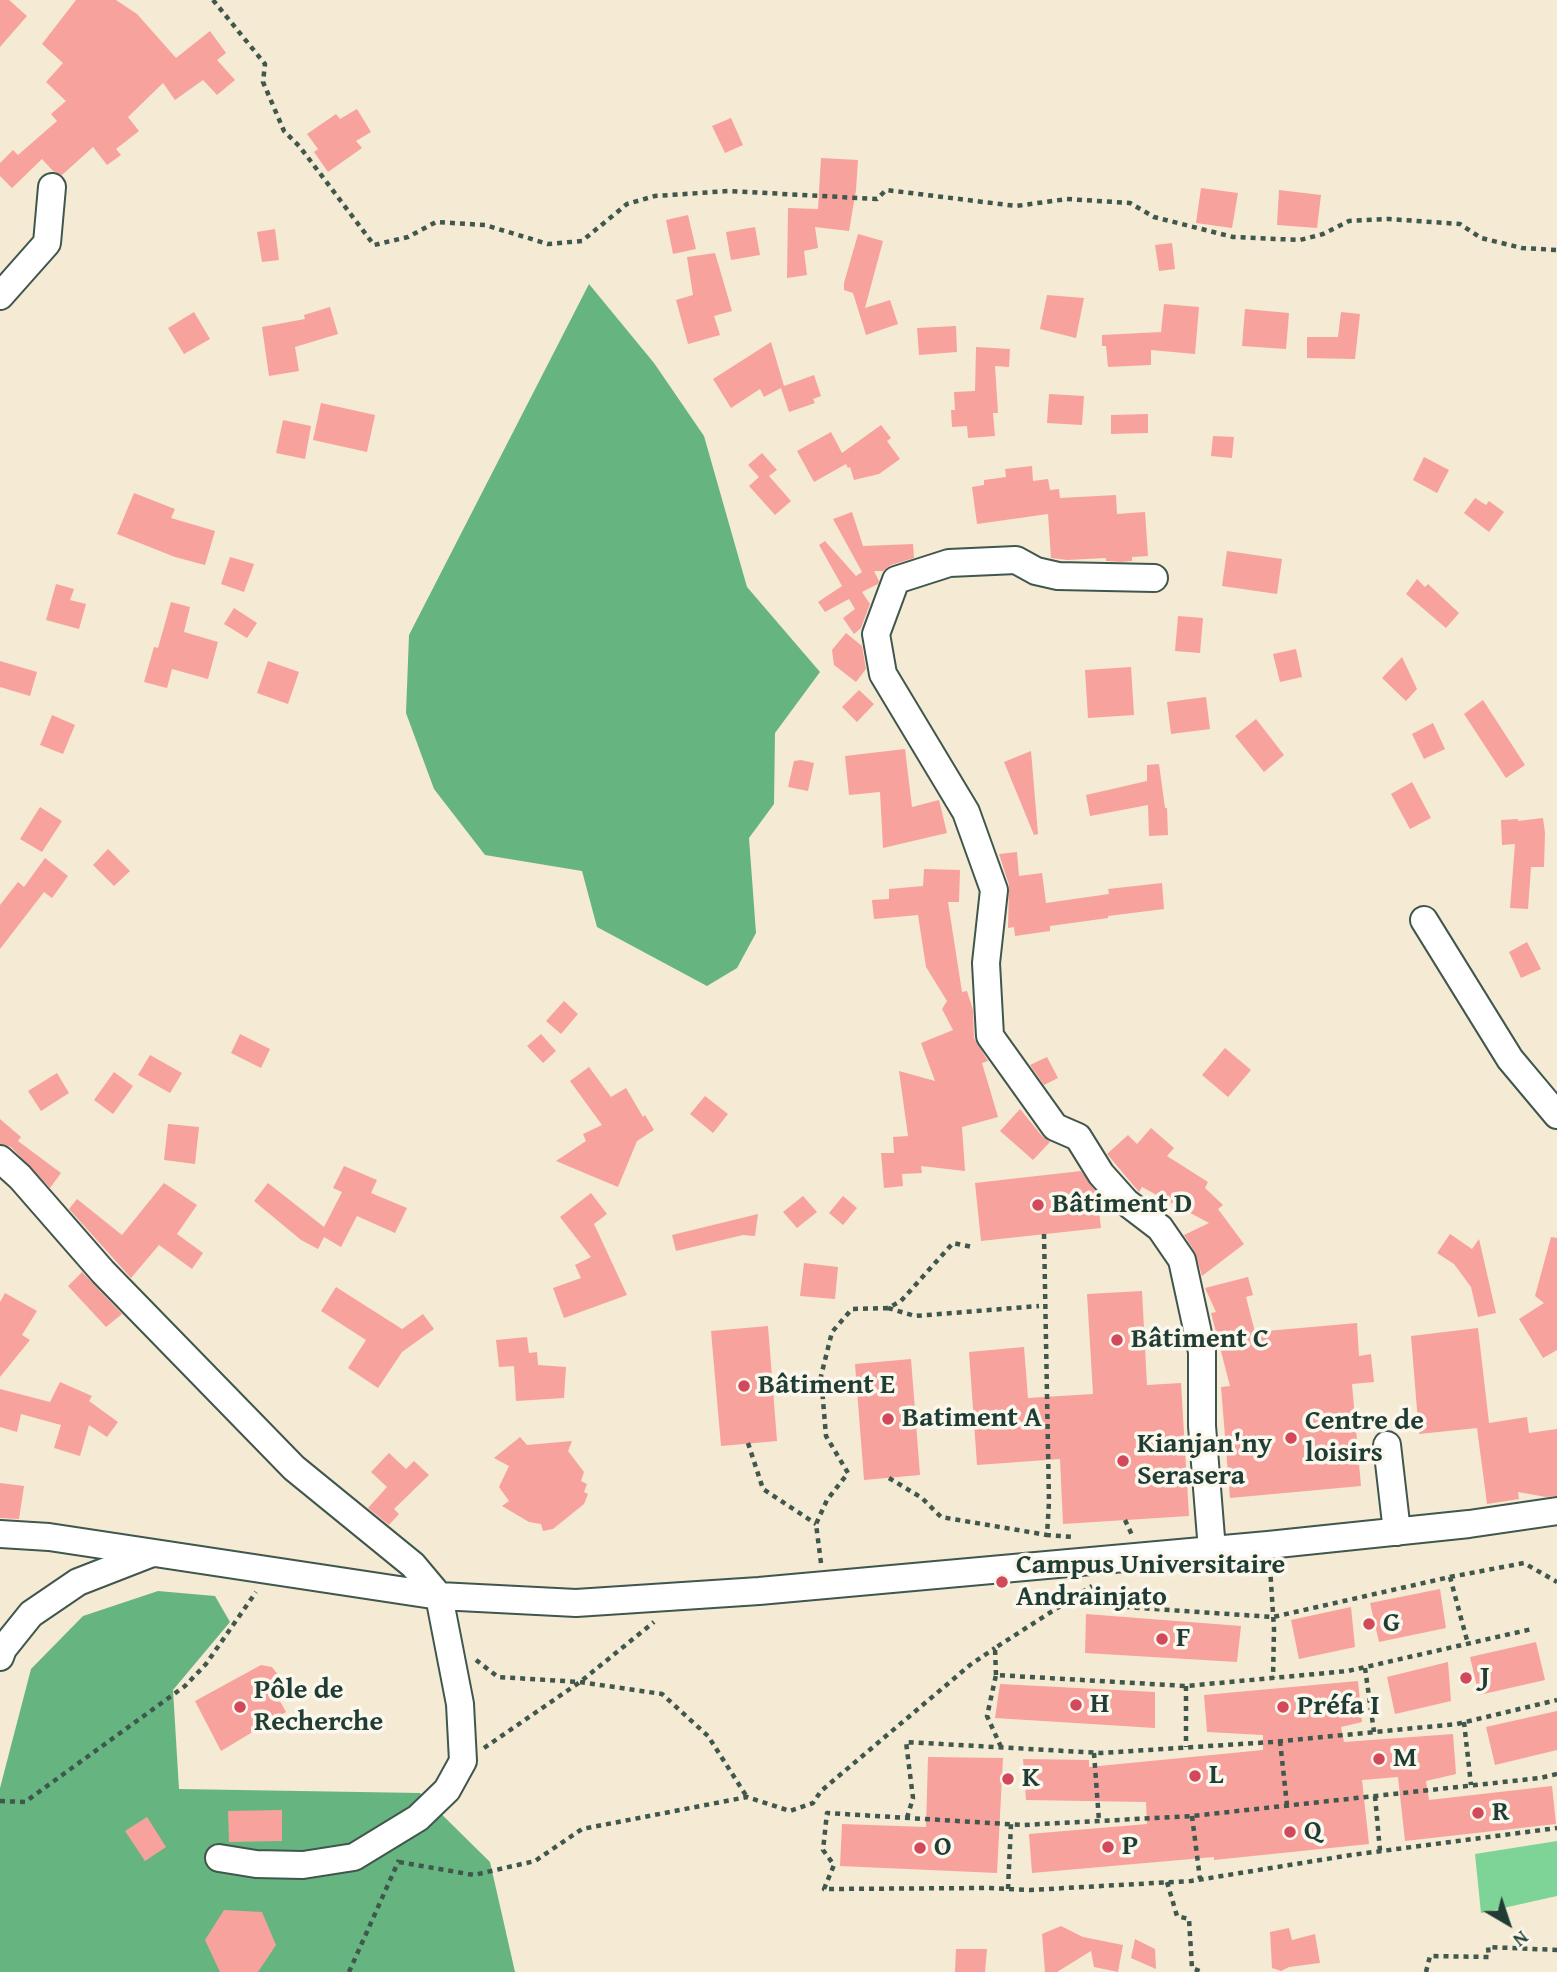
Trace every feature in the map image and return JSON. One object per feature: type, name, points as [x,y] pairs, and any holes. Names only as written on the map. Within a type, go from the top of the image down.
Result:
[{"type":"street","points":[[0,296],[47,243],[52,187]]},
{"type":"street","points":[[1154,578],[1058,576],[1036,571],[1016,560],[949,562],[895,580],[876,634],[883,674],[966,811],[994,890],[986,963],[990,1036],[1055,1127],[1078,1138],[1101,1174],[1126,1202],[1160,1228],[1182,1259],[1202,1352],[1202,1426],[1212,1550]]},
{"type":"street","points":[[1424,920],[1510,1059],[1557,1115]]},
{"type":"street","points":[[0,1159],[20,1177],[103,1272],[295,1468],[413,1565],[439,1596],[460,1703],[463,1761],[447,1790],[418,1818],[354,1857],[303,1865],[256,1864],[219,1858]]},
{"type":"street","points":[[1387,1445],[1397,1532]]},
{"type":"street","points":[[0,1534],[49,1538],[439,1596],[576,1604],[1268,1545],[1397,1532],[1557,1511]]},
{"type":"street","points":[[1,1651],[31,1614],[78,1582],[152,1554]]},
{"type":"path","points":[[214,0],[265,64],[263,82],[284,131],[300,147],[374,245],[408,237],[436,222],[485,225],[548,244],[582,241],[627,204],[654,196],[729,191],[877,199],[886,190],[1016,206],[1067,199],[1130,203],[1154,217],[1233,237],[1300,240],[1323,234],[1349,221],[1389,219],[1460,223],[1481,237],[1522,248],[1557,250]]},
{"type":"path","points":[[1044,1234],[1049,1502],[1047,1535]]},
{"type":"path","points":[[888,1308],[901,1301],[953,1243],[972,1247]]},
{"type":"path","points":[[823,1585],[816,1524],[827,1500],[848,1473],[826,1436],[821,1376],[832,1332],[852,1309],[888,1308],[915,1316],[1039,1306]]},
{"type":"path","points":[[748,1443],[763,1489],[816,1524]]},
{"type":"path","points":[[889,1478],[922,1498],[941,1517],[1047,1535],[1084,1537]]},
{"type":"path","points":[[1122,1539],[1134,1540]]},
{"type":"path","points":[[1268,1545],[1273,1617],[1273,1678]]},
{"type":"path","points":[[398,1862],[474,1875],[535,1861],[582,1829],[747,1797],[790,1811],[813,1802],[821,1791],[970,1665],[1065,1604],[1273,1617],[1524,1563],[1557,1582]]},
{"type":"path","points":[[0,1801],[25,1802],[185,1685],[206,1664],[271,1571]]},
{"type":"path","points":[[1450,1577],[1468,1644]]},
{"type":"path","points":[[463,1761],[580,1682],[655,1621]]},
{"type":"path","points":[[996,1675],[1186,1686],[1348,1671],[1532,1629]]},
{"type":"path","points":[[447,1638],[498,1677],[580,1682],[662,1694],[708,1736],[747,1797]]},
{"type":"path","points":[[995,1648],[996,1675],[986,1716],[1001,1747]]},
{"type":"path","points":[[1366,1668],[1374,1732]]},
{"type":"path","points":[[1186,1686],[1186,1747]]},
{"type":"path","points":[[907,1818],[914,1798],[906,1742],[1094,1753],[1280,1741],[1464,1722],[1557,1700]]},
{"type":"path","points":[[1464,1722],[1471,1785]]},
{"type":"path","points":[[1280,1741],[1287,1805]]},
{"type":"path","points":[[1094,1753],[1099,1821]]},
{"type":"path","points":[[1557,1774],[1192,1816],[1099,1821],[1011,1825],[827,1813],[822,1850],[834,1865],[824,1889],[1030,1890],[1167,1882],[1557,1828]]},
{"type":"path","points":[[1375,1796],[1381,1851]]},
{"type":"path","points":[[1192,1816],[1200,1879]]},
{"type":"path","points":[[1008,1889],[1011,1825]]},
{"type":"path","points":[[349,1972],[404,1851]]},
{"type":"path","points":[[1167,1882],[1177,1916],[1189,1919],[1192,1968],[1202,1972]]},
{"type":"path","points":[[1426,1972],[1430,1956],[1489,1957],[1488,1947],[1557,1950]]},
{"type":"green space","points":[[589,284],[654,363],[704,436],[747,587],[820,672],[775,733],[774,804],[749,838],[756,933],[737,968],[707,986],[597,927],[582,871],[485,855],[434,789],[406,713],[409,635]]},
{"type":"green space","points":[[158,1591],[215,1596],[230,1622],[173,1690],[179,1789],[420,1793],[490,1862],[515,1972],[0,1972],[0,1788],[31,1669],[83,1616]]},
{"type":"green space","points":[[1557,1841],[1557,1896],[1481,1913],[1475,1854]]},
{"type":"building","points":[[0,0],[9,0],[27,16],[0,47]]},
{"type":"building","points":[[76,0],[116,0],[137,14],[176,58],[210,31],[226,53],[217,60],[235,80],[217,95],[203,80],[175,100],[163,83],[128,117],[139,131],[116,149],[121,155],[107,165],[93,147],[62,175],[53,171],[42,159],[12,188],[0,176],[0,163],[13,150],[18,155],[57,121],[51,114],[66,101],[46,82],[63,63],[42,44]]},
{"type":"building","points":[[357,109],[371,132],[356,141],[362,148],[328,172],[314,152],[318,149],[307,134],[336,114],[340,119]]},
{"type":"building","points":[[731,118],[743,145],[725,153],[712,126]]},
{"type":"building","points":[[821,158],[858,160],[849,231],[815,227],[818,248],[804,251],[807,275],[787,278],[788,208],[818,209]]},
{"type":"building","points":[[1201,188],[1238,193],[1232,228],[1196,223]]},
{"type":"building","points":[[1279,190],[1321,195],[1317,228],[1277,225]]},
{"type":"building","points":[[688,215],[696,249],[673,254],[666,220]]},
{"type":"building","points":[[755,227],[760,255],[731,260],[726,232]]},
{"type":"building","points":[[275,229],[279,260],[262,262],[257,232]]},
{"type":"building","points":[[858,234],[883,241],[865,308],[890,300],[898,324],[866,335],[853,293],[844,290]]},
{"type":"building","points":[[1172,243],[1175,269],[1159,271],[1155,245]]},
{"type":"building","points":[[715,253],[732,311],[714,316],[720,335],[688,344],[676,300],[693,295],[687,257]]},
{"type":"building","points":[[1047,295],[1084,298],[1076,338],[1040,329]]},
{"type":"building","points":[[1164,304],[1199,307],[1195,354],[1151,350],[1151,365],[1108,367],[1102,335],[1161,332]]},
{"type":"building","points":[[330,307],[338,334],[295,347],[299,371],[269,376],[262,327],[305,319],[304,315]]},
{"type":"building","points":[[1245,309],[1289,313],[1286,349],[1242,346]]},
{"type":"building","points":[[194,312],[210,339],[184,354],[168,328]]},
{"type":"building","points":[[1341,312],[1360,314],[1355,359],[1307,358],[1307,337],[1338,337]]},
{"type":"building","points":[[956,326],[957,352],[919,355],[917,328]]},
{"type":"building","points":[[771,342],[784,386],[814,375],[821,396],[813,399],[815,403],[789,412],[781,388],[764,397],[760,389],[731,408],[713,379]]},
{"type":"building","points":[[976,347],[1010,349],[1009,367],[995,366],[998,413],[993,413],[995,436],[968,438],[967,426],[952,427],[951,410],[955,410],[954,392],[975,391]]},
{"type":"building","points":[[1049,394],[1084,396],[1082,425],[1047,423]]},
{"type":"building","points":[[321,403],[375,415],[367,452],[313,440]]},
{"type":"building","points":[[1148,414],[1148,433],[1111,434],[1111,415]]},
{"type":"building","points":[[283,420],[311,426],[305,459],[276,453]]},
{"type":"building","points":[[881,425],[891,438],[887,441],[900,459],[879,474],[854,480],[850,467],[846,464],[814,482],[797,451],[831,432],[842,453]]},
{"type":"building","points":[[1213,436],[1234,437],[1232,458],[1211,456]]},
{"type":"building","points":[[762,453],[777,470],[769,476],[791,501],[775,515],[749,486],[759,477],[748,465]]},
{"type":"building","points":[[1424,457],[1449,470],[1437,493],[1413,480]]},
{"type":"building","points":[[1032,466],[1033,481],[1048,479],[1050,490],[1059,489],[1060,498],[1116,495],[1117,514],[1145,512],[1148,556],[1132,557],[1132,561],[1121,562],[1106,561],[1106,558],[1051,558],[1048,514],[977,524],[972,487],[984,485],[984,480],[1006,477],[1005,469]]},
{"type":"building","points":[[134,493],[175,509],[171,518],[215,531],[205,565],[175,557],[117,534]]},
{"type":"building","points":[[1475,498],[1486,505],[1489,501],[1504,512],[1489,532],[1464,513]]},
{"type":"building","points":[[852,512],[863,546],[913,544],[914,558],[891,565],[883,571],[874,571],[879,581],[862,592],[870,604],[861,628],[854,634],[843,618],[855,609],[849,599],[825,612],[818,602],[842,586],[819,545],[825,541],[856,576],[862,572],[833,519]]},
{"type":"building","points":[[1227,551],[1282,559],[1277,594],[1222,586]]},
{"type":"building","points":[[230,557],[254,564],[244,592],[221,584]]},
{"type":"building","points":[[1417,579],[1425,587],[1428,584],[1459,613],[1446,628],[1406,594]]},
{"type":"building","points":[[56,584],[74,589],[70,600],[86,604],[79,629],[46,620]]},
{"type":"building","points":[[171,602],[190,607],[184,632],[218,642],[208,679],[172,669],[167,688],[144,682],[154,647],[158,648]]},
{"type":"building","points":[[234,608],[257,623],[247,638],[224,624]]},
{"type":"building","points":[[1178,616],[1203,618],[1200,653],[1175,651]]},
{"type":"building","points":[[846,633],[862,646],[866,669],[856,682],[834,665],[832,650]]},
{"type":"building","points":[[1296,649],[1302,677],[1280,682],[1273,654]]},
{"type":"building","points":[[1402,657],[1417,689],[1406,701],[1382,678]]},
{"type":"building","points":[[0,661],[37,672],[30,696],[0,687]]},
{"type":"building","points":[[268,661],[299,672],[288,704],[257,693]]},
{"type":"building","points":[[1131,667],[1134,715],[1088,718],[1085,670]]},
{"type":"building","points":[[859,690],[874,704],[857,722],[842,707]]},
{"type":"building","points":[[1206,697],[1210,729],[1171,734],[1167,702]]},
{"type":"building","points":[[1483,700],[1525,765],[1506,778],[1464,714]]},
{"type":"building","points":[[52,715],[75,725],[63,754],[40,745]]},
{"type":"building","points":[[1256,719],[1284,755],[1264,772],[1235,736]]},
{"type":"building","points":[[1433,723],[1445,749],[1424,759],[1412,734]]},
{"type":"building","points":[[905,749],[912,807],[939,800],[947,833],[883,848],[880,792],[849,795],[845,756]]},
{"type":"building","points":[[1031,751],[1038,834],[1034,835],[1004,762]]},
{"type":"building","points":[[794,761],[814,763],[808,791],[788,787]]},
{"type":"building","points":[[1159,764],[1167,808],[1168,835],[1149,836],[1148,805],[1090,816],[1086,795],[1147,781],[1147,765]]},
{"type":"building","points":[[1412,782],[1431,818],[1410,829],[1391,794]]},
{"type":"building","points":[[40,807],[62,821],[42,852],[20,839]]},
{"type":"building","points":[[1543,818],[1544,867],[1531,867],[1528,909],[1510,908],[1515,844],[1502,845],[1501,820]]},
{"type":"building","points":[[108,849],[130,871],[114,886],[93,865]]},
{"type":"building","points":[[1017,852],[1019,876],[1042,873],[1046,903],[1109,894],[1108,889],[1162,883],[1164,909],[1050,926],[1050,931],[1015,936],[1014,927],[1008,928],[1009,885],[999,854]]},
{"type":"building","points":[[45,858],[68,876],[52,898],[44,892],[0,949],[0,905],[18,882],[24,887]]},
{"type":"building","points":[[924,869],[960,870],[959,902],[948,902],[962,992],[967,991],[973,1010],[974,1038],[988,1061],[982,1063],[998,1117],[962,1127],[965,1171],[921,1166],[922,1173],[902,1174],[903,1186],[884,1188],[881,1153],[894,1153],[893,1137],[908,1136],[899,1071],[935,1081],[921,1043],[953,1030],[942,1009],[947,1001],[926,967],[918,915],[874,919],[872,900],[889,899],[889,889],[923,886]]},
{"type":"building","points":[[1527,942],[1541,969],[1521,978],[1509,952]]},
{"type":"building","points":[[564,1001],[578,1014],[561,1034],[546,1021]]},
{"type":"building","points":[[240,1034],[270,1049],[261,1068],[231,1053]]},
{"type":"building","points":[[541,1034],[556,1051],[543,1063],[527,1046]]},
{"type":"building","points":[[1225,1048],[1251,1070],[1228,1097],[1202,1075]]},
{"type":"building","points":[[150,1055],[182,1073],[170,1093],[138,1075]]},
{"type":"building","points":[[1047,1057],[1058,1078],[1044,1085],[1030,1065]]},
{"type":"building","points":[[589,1067],[611,1097],[626,1088],[654,1130],[637,1141],[618,1187],[556,1161],[586,1141],[583,1134],[602,1125],[570,1081]]},
{"type":"building","points":[[114,1072],[133,1086],[113,1114],[94,1100]]},
{"type":"building","points":[[57,1073],[69,1093],[41,1111],[28,1091]]},
{"type":"building","points":[[705,1096],[728,1114],[713,1133],[690,1114]]},
{"type":"building","points":[[1020,1109],[1050,1142],[1033,1160],[1000,1131]]},
{"type":"building","points":[[0,1119],[21,1137],[18,1141],[61,1173],[50,1188],[11,1147],[0,1144]]},
{"type":"building","points":[[168,1124],[199,1127],[195,1164],[164,1160]]},
{"type":"building","points":[[1151,1128],[1174,1148],[1167,1156],[1208,1182],[1205,1188],[1223,1205],[1218,1209],[1244,1244],[1202,1276],[1195,1252],[1184,1235],[1209,1223],[1142,1187],[1139,1192],[1107,1154],[1128,1135],[1137,1144]]},
{"type":"building","points":[[344,1166],[377,1180],[371,1193],[407,1208],[395,1233],[357,1216],[341,1247],[324,1237],[318,1249],[301,1240],[254,1201],[268,1183],[324,1227],[342,1192],[333,1188]]},
{"type":"building","name":"Bâtiment D","points":[[1081,1171],[1097,1193],[1101,1228],[981,1241],[975,1183]]},
{"type":"building","points":[[164,1183],[197,1205],[177,1234],[203,1253],[192,1269],[159,1245],[131,1278],[69,1209],[77,1199],[122,1235]]},
{"type":"building","points":[[591,1193],[607,1214],[594,1224],[627,1295],[564,1318],[553,1288],[581,1278],[575,1265],[591,1257],[560,1217]]},
{"type":"building","points":[[803,1196],[817,1212],[797,1228],[783,1212]]},
{"type":"building","points":[[843,1196],[857,1208],[843,1225],[829,1213]]},
{"type":"building","points":[[758,1214],[755,1236],[743,1235],[676,1251],[672,1235]]},
{"type":"building","points":[[1450,1234],[1472,1249],[1479,1239],[1496,1313],[1478,1317],[1471,1287],[1454,1264],[1437,1253]]},
{"type":"building","points":[[1551,1237],[1557,1238],[1557,1350],[1543,1358],[1519,1319],[1544,1303],[1535,1296]]},
{"type":"building","points":[[804,1263],[838,1267],[835,1299],[800,1296]]},
{"type":"building","points":[[82,1272],[122,1314],[106,1327],[68,1286]]},
{"type":"building","points":[[1248,1277],[1253,1295],[1246,1297],[1255,1332],[1357,1323],[1359,1356],[1371,1354],[1374,1382],[1352,1384],[1361,1486],[1230,1498],[1221,1387],[1230,1386],[1211,1313],[1216,1312],[1205,1288]]},
{"type":"building","points":[[336,1287],[402,1329],[423,1314],[434,1329],[402,1352],[378,1388],[348,1368],[366,1340],[321,1311]]},
{"type":"building","points":[[1142,1291],[1147,1385],[1181,1383],[1189,1516],[1063,1524],[1060,1459],[977,1465],[969,1352],[1024,1347],[1028,1398],[1093,1394],[1087,1294]]},
{"type":"building","points":[[5,1293],[37,1311],[22,1335],[30,1340],[0,1377],[0,1302]]},
{"type":"building","name":"Bâtiment E","points":[[768,1326],[777,1441],[721,1446],[711,1331]]},
{"type":"building","points":[[1478,1328],[1489,1423],[1527,1417],[1529,1433],[1557,1429],[1557,1496],[1546,1497],[1518,1492],[1519,1499],[1487,1504],[1477,1428],[1419,1434],[1411,1336]]},
{"type":"building","points":[[527,1337],[529,1353],[537,1352],[538,1365],[566,1367],[564,1398],[516,1401],[514,1366],[499,1367],[496,1340]]},
{"type":"building","name":"Batiment A","points":[[911,1359],[920,1475],[864,1480],[855,1364]]},
{"type":"building","points":[[60,1382],[92,1396],[89,1401],[118,1422],[107,1437],[89,1425],[80,1456],[54,1448],[61,1425],[21,1414],[17,1432],[0,1427],[0,1389],[50,1402]]},
{"type":"building","points":[[520,1437],[527,1445],[572,1441],[568,1451],[584,1472],[581,1481],[587,1484],[584,1492],[588,1494],[584,1504],[553,1529],[543,1531],[541,1524],[529,1522],[502,1506],[509,1501],[499,1487],[509,1466],[494,1458]]},
{"type":"building","points":[[389,1453],[406,1469],[414,1461],[429,1475],[394,1509],[399,1514],[389,1525],[368,1508],[387,1487],[371,1472]]},
{"type":"building","points":[[0,1483],[24,1486],[19,1519],[0,1518]]},
{"type":"building","points":[[1440,1589],[1446,1628],[1379,1642],[1370,1603]]},
{"type":"building","points":[[1351,1607],[1355,1647],[1299,1659],[1291,1620]]},
{"type":"building","name":"F","points":[[1086,1614],[1241,1626],[1237,1662],[1085,1653]]},
{"type":"building","points":[[1536,1642],[1545,1680],[1479,1695],[1470,1657]]},
{"type":"building","points":[[1448,1662],[1451,1701],[1395,1714],[1387,1677]]},
{"type":"building","name":"Pôle de Recherche","points":[[261,1665],[272,1667],[279,1676],[276,1694],[286,1712],[221,1751],[195,1701]]},
{"type":"building","points":[[1358,1681],[1362,1722],[1341,1727],[1344,1742],[1453,1734],[1456,1774],[1426,1781],[1429,1800],[1552,1786],[1556,1824],[1405,1841],[1398,1777],[1362,1780],[1369,1844],[1214,1860],[1214,1857],[1032,1873],[1029,1834],[1147,1824],[1146,1802],[1026,1800],[1023,1759],[1089,1760],[1089,1767],[1263,1750],[1263,1735],[1207,1732],[1204,1695]]},
{"type":"building","name":"H","points":[[1000,1684],[1155,1692],[1155,1728],[995,1718]]},
{"type":"building","points":[[1557,1711],[1557,1750],[1495,1765],[1486,1727]]},
{"type":"building","points":[[928,1757],[1003,1758],[997,1873],[840,1866],[842,1824],[926,1827]]},
{"type":"building","points":[[282,1810],[282,1841],[229,1842],[228,1811]]},
{"type":"building","points":[[147,1817],[166,1847],[145,1861],[125,1831]]},
{"type":"building","points":[[224,1910],[262,1912],[276,1945],[258,1972],[220,1972],[205,1940]]},
{"type":"building","points":[[1061,1926],[1083,1937],[1123,1945],[1118,1972],[1094,1967],[1091,1951],[1057,1972],[1045,1972],[1042,1934]]},
{"type":"building","points":[[1289,1928],[1292,1940],[1315,1934],[1320,1963],[1289,1967],[1281,1971],[1272,1968],[1270,1932]]},
{"type":"building","points":[[1135,1939],[1155,1949],[1156,1969],[1131,1958]]},
{"type":"building","points":[[956,1949],[987,1949],[985,1972],[955,1972]]},
{"type":"place","name":"Bâtiment D","points":[[1038,1205]]},
{"type":"place","name":"Bâtiment C","points":[[1117,1340]]},
{"type":"place","name":"Bâtiment E","points":[[744,1386]]},
{"type":"place","name":"Batiment A","points":[[888,1419]]},
{"type":"place","name":"Centre de loisirs","points":[[1291,1438]]},
{"type":"place","name":"Kianjan'ny Serasera","points":[[1123,1461]]},
{"type":"place","name":"Campus Universitaire Andrainjato","points":[[1002,1582]]},
{"type":"place","name":"G","points":[[1369,1624]]},
{"type":"place","name":"F","points":[[1162,1639]]},
{"type":"place","name":"J","points":[[1466,1678]]},
{"type":"place","name":"H","points":[[1076,1705]]},
{"type":"place","name":"Pôle de Recherche","points":[[240,1707]]},
{"type":"place","name":"Préfa I","points":[[1283,1707]]},
{"type":"place","name":"M","points":[[1379,1759]]},
{"type":"place","name":"L","points":[[1195,1776]]},
{"type":"place","name":"K","points":[[1008,1779]]},
{"type":"place","name":"R","points":[[1478,1813]]},
{"type":"place","name":"Q","points":[[1290,1832]]},
{"type":"place","name":"P","points":[[1108,1847]]},
{"type":"place","name":"O","points":[[920,1848]]}]
